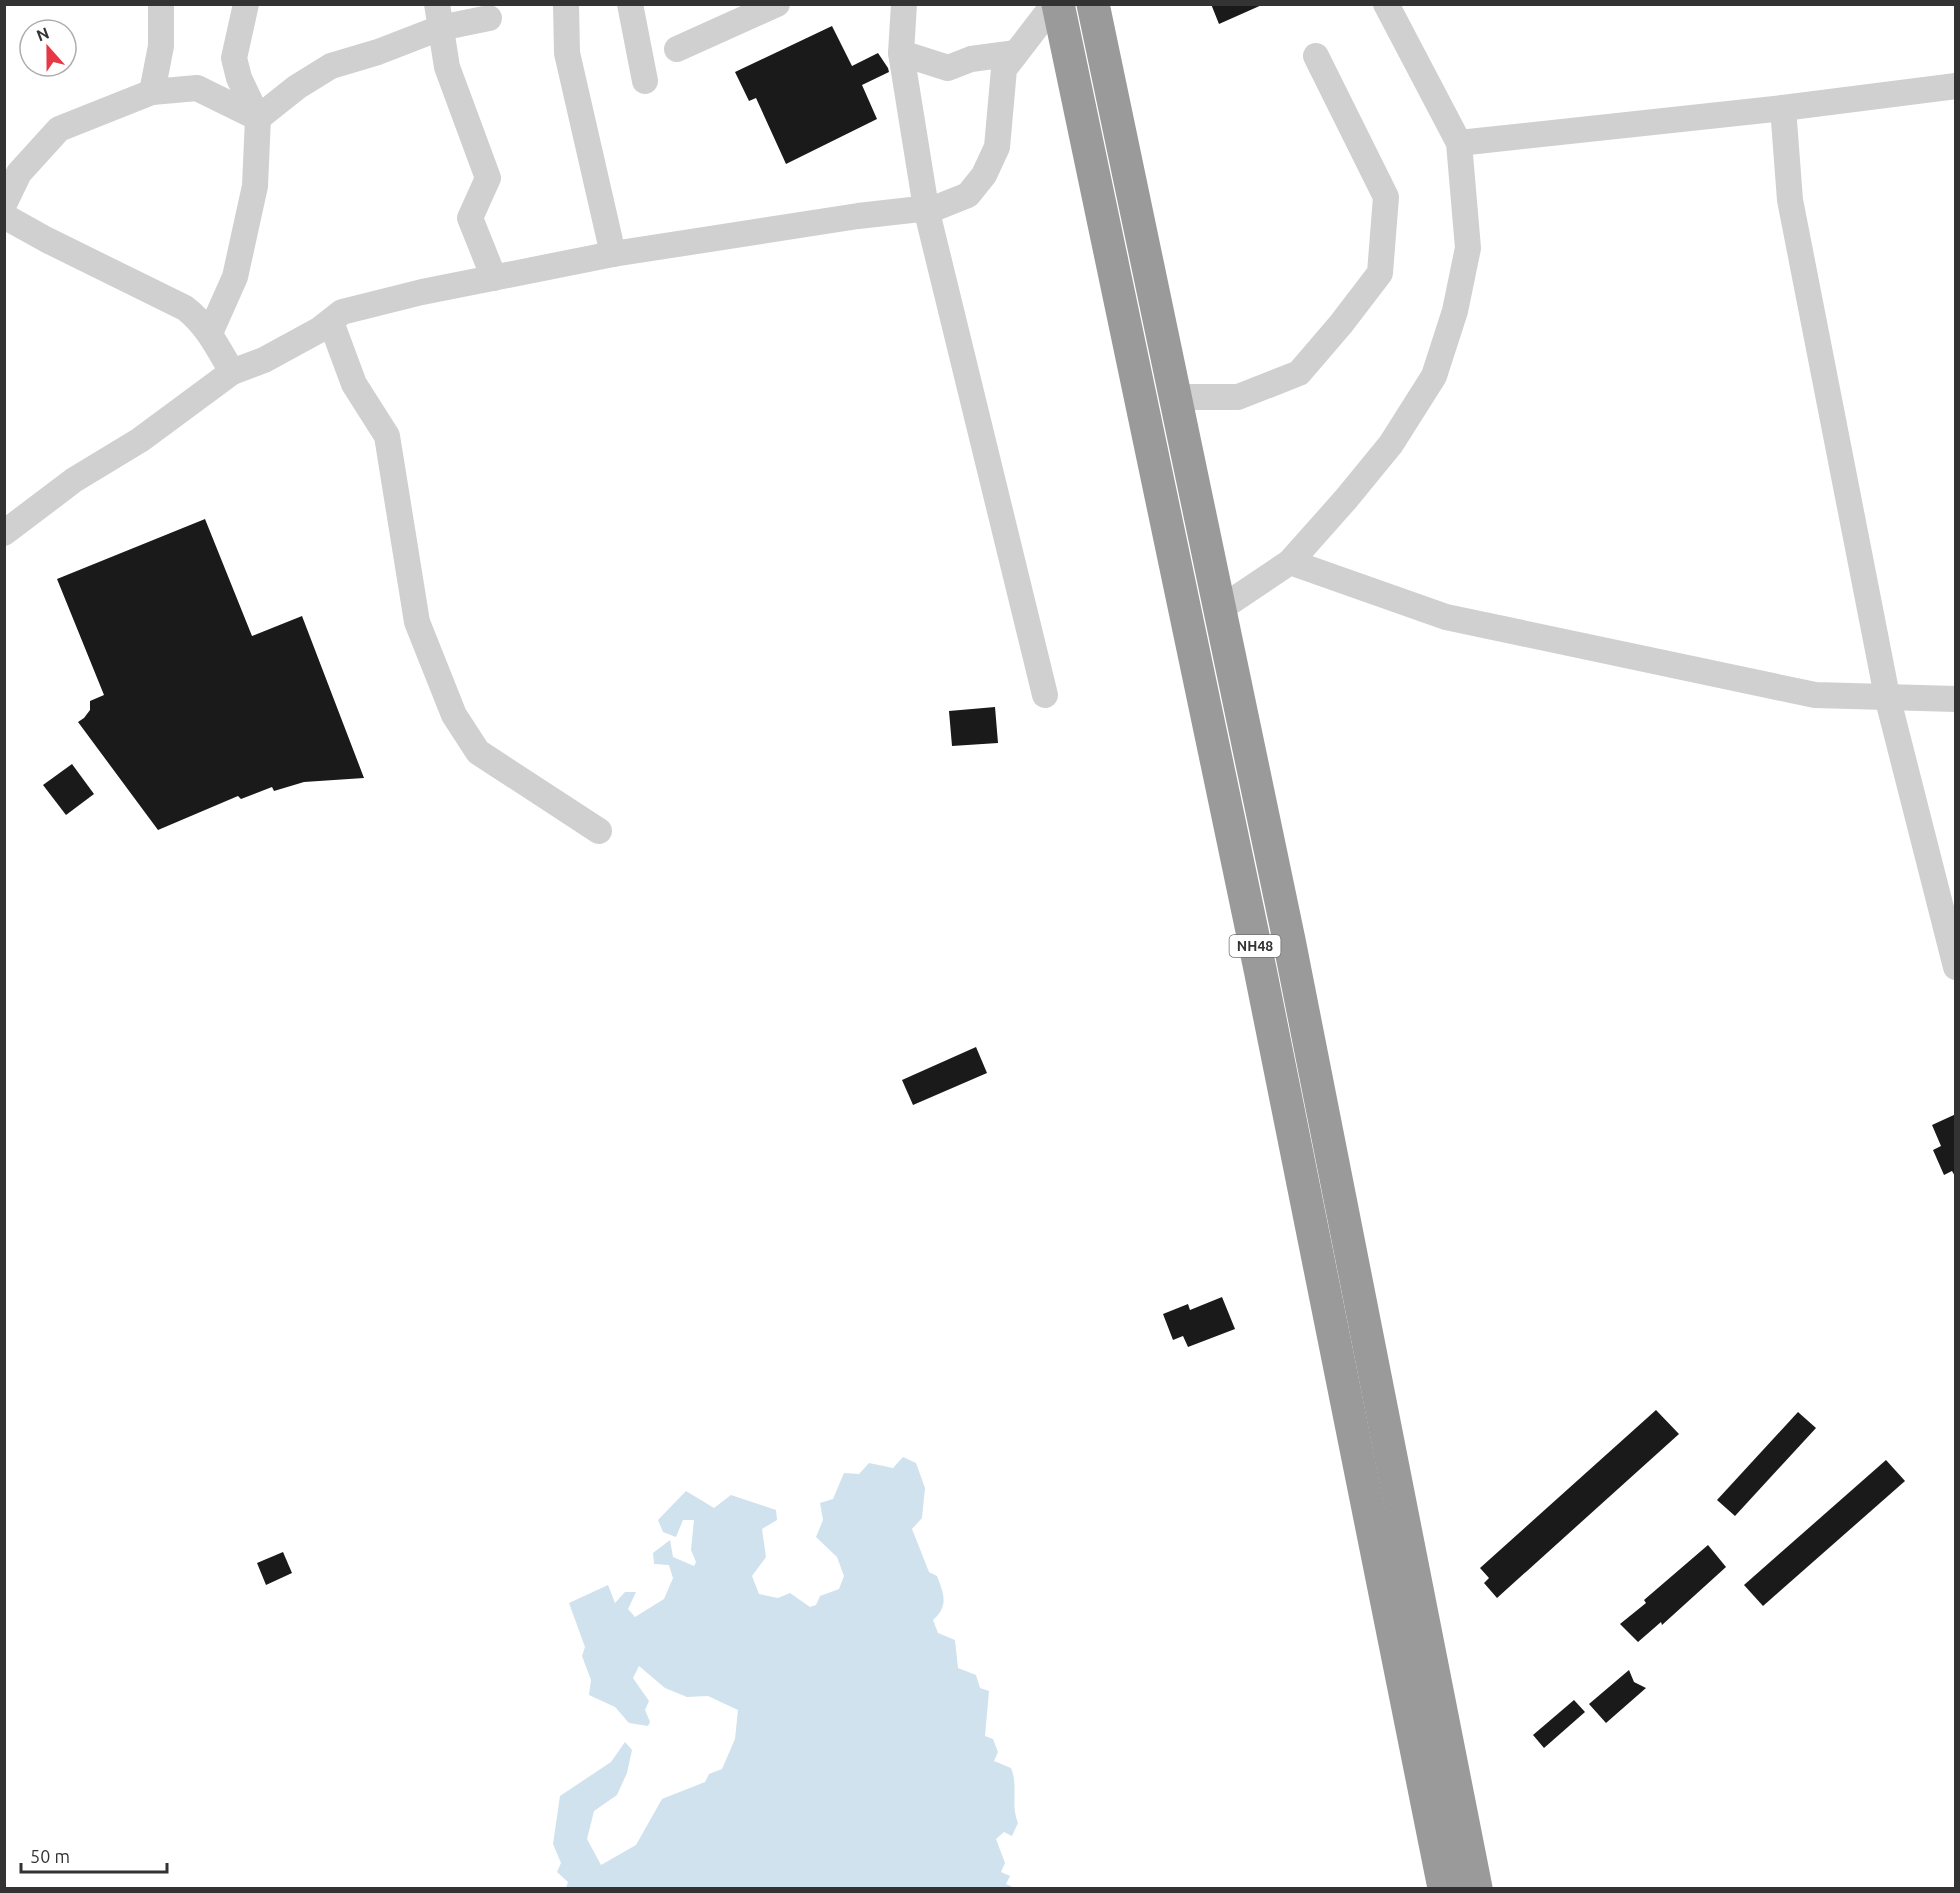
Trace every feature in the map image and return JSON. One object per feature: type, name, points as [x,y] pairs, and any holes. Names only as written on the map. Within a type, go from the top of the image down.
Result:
[{"type":"highway","name":"NH48","points":[[1056,4],[1260,969],[1444,1888]]},
{"type":"highway","name":"NH48","points":[[1093,4],[1292,952],[1476,1888]]},
{"type":"street","points":[[152,92],[161,46],[161,4]]},
{"type":"street","points":[[210,333],[235,278],[255,186],[258,118],[239,78],[234,58],[246,4]]},
{"type":"street","points":[[566,4],[567,53],[613,254]]},
{"type":"street","points":[[630,4],[645,81]]},
{"type":"street","points":[[677,49],[777,4]]},
{"type":"street","points":[[904,4],[901,53],[926,208],[1045,695]]},
{"type":"street","points":[[4,533],[74,480],[140,440],[232,372],[264,360],[331,322],[342,312],[422,292],[613,254],[858,216],[938,207],[968,195],[984,175],[997,147],[1004,69],[1056,4]]},
{"type":"street","points":[[1220,609],[1290,562],[1346,499],[1390,444],[1434,376],[1455,310],[1468,248],[1460,143],[1386,4]]},
{"type":"street","points":[[258,118],[297,87],[331,66],[378,52],[438,16],[489,18]]},
{"type":"street","points":[[438,16],[447,67],[488,178],[470,218],[494,278]]},
{"type":"street","points":[[901,53],[948,68],[971,59],[1016,53]]},
{"type":"street","points":[[1176,397],[1238,397],[1299,373],[1380,273],[1386,197],[1316,56]]},
{"type":"street","points":[[1460,143],[1783,108],[1956,86]]},
{"type":"street","points":[[4,204],[19,173],[59,129],[152,92],[197,88],[258,118]]},
{"type":"street","points":[[1783,108],[1790,200],[1887,696],[1956,967]]},
{"type":"street","points":[[4,216],[47,240],[185,308],[199,319],[210,333],[232,372]]},
{"type":"street","points":[[331,322],[354,384],[387,436],[417,622],[454,715],[478,752],[599,831]]},
{"type":"street","points":[[1290,562],[1446,616],[1815,695],[1956,699]]},
{"type":"water","points":[[903,1457],[916,1463],[925,1488],[922,1518],[912,1529],[929,1572],[937,1576],[943,1594],[943,1605],[933,1620],[938,1633],[955,1640],[958,1668],[976,1675],[980,1688],[989,1691],[985,1736],[993,1739],[998,1752],[994,1761],[1011,1768],[1013,1775],[1018,1823],[1012,1836],[1004,1832],[996,1839],[1005,1863],[1001,1872],[1010,1876],[1006,1884],[1015,1888],[566,1888],[568,1882],[557,1872],[561,1863],[553,1844],[560,1796],[611,1762],[625,1742],[632,1750],[627,1773],[617,1795],[594,1811],[587,1839],[601,1865],[636,1845],[662,1799],[705,1782],[709,1774],[722,1769],[735,1739],[738,1710],[708,1696],[687,1697],[665,1688],[639,1666],[633,1678],[649,1701],[645,1710],[650,1722],[648,1726],[629,1723],[615,1707],[589,1695],[591,1680],[582,1656],[585,1647],[569,1603],[608,1585],[615,1603],[625,1592],[636,1592],[628,1609],[635,1617],[664,1599],[673,1578],[669,1565],[654,1564],[653,1553],[670,1540],[673,1557],[694,1566],[696,1562],[691,1550],[694,1520],[683,1520],[676,1537],[663,1532],[658,1520],[686,1491],[714,1508],[731,1495],[776,1510],[777,1520],[762,1529],[766,1557],[752,1576],[759,1594],[778,1598],[790,1593],[810,1607],[816,1605],[820,1596],[839,1589],[844,1576],[837,1557],[816,1537],[823,1520],[820,1503],[833,1499],[844,1473],[859,1474],[869,1463],[893,1468]]},
{"type":"building","points":[[1211,4],[1264,4],[1219,24]]},
{"type":"building","points":[[832,26],[852,66],[878,53],[888,68],[889,72],[862,85],[877,119],[786,164],[756,98],[749,101],[735,72]]},
{"type":"building","points":[[205,519],[252,636],[302,616],[364,778],[304,782],[274,791],[272,787],[241,799],[238,796],[158,830],[78,722],[90,710],[90,701],[104,695],[57,579]]},
{"type":"building","points":[[995,707],[998,743],[952,746],[949,711]]},
{"type":"building","points":[[72,764],[94,794],[66,815],[43,785]]},
{"type":"building","points":[[976,1047],[987,1073],[913,1105],[902,1080]]},
{"type":"building","points":[[1956,1114],[1956,1178],[1952,1171],[1944,1175],[1933,1150],[1941,1146],[1932,1125]]},
{"type":"building","points":[[1222,1297],[1235,1329],[1188,1347],[1183,1336],[1173,1340],[1163,1314],[1188,1304],[1190,1310]]},
{"type":"building","points":[[1656,1410],[1679,1434],[1497,1598],[1484,1583],[1489,1578],[1480,1568]]},
{"type":"building","points":[[1798,1412],[1816,1428],[1735,1516],[1717,1500]]},
{"type":"building","points":[[1886,1460],[1905,1481],[1763,1606],[1744,1585]]},
{"type":"building","points":[[1708,1545],[1726,1567],[1662,1625],[1661,1622],[1638,1642],[1620,1624],[1646,1603],[1644,1600]]},
{"type":"building","points":[[283,1552],[292,1573],[266,1585],[257,1563]]},
{"type":"building","points":[[1629,1670],[1634,1682],[1646,1688],[1606,1723],[1589,1704]]},
{"type":"building","points":[[1574,1700],[1585,1712],[1544,1748],[1533,1735]]}]
